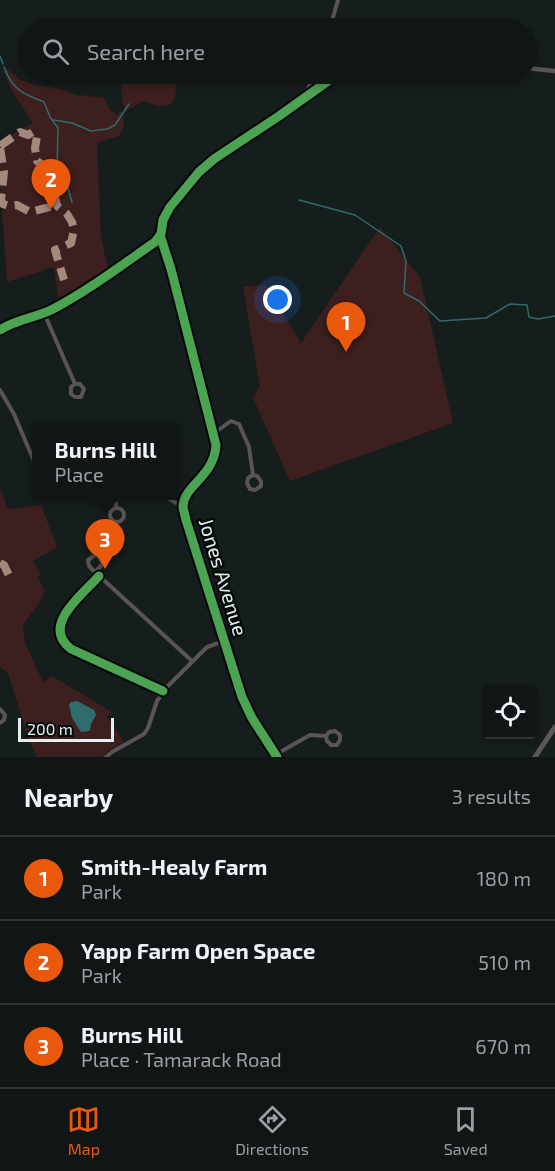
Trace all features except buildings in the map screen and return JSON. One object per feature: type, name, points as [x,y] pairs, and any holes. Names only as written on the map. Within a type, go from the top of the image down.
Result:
[{"type":"main road","points":[[535,757],[555,727]]},
{"type":"street","points":[[333,18],[338,0]]},
{"type":"street","points":[[537,69],[555,71]]},
{"type":"street","points":[[305,98],[310,84]]},
{"type":"street","points":[[0,330],[44,313],[98,282],[155,242],[160,235],[163,220],[170,207],[199,172],[324,84]]},
{"type":"street","name":"Jones Avenue","points":[[160,235],[171,269],[216,445],[215,457],[211,466],[185,497],[183,507],[243,702],[276,756]]},
{"type":"street","points":[[44,313],[75,384]]},
{"type":"street","points":[[0,390],[14,414],[32,457]]},
{"type":"street","points":[[213,434],[231,421],[239,424],[249,447],[253,475]]},
{"type":"street","points":[[115,500],[116,507]]},
{"type":"street","points":[[172,500],[183,507]]},
{"type":"street","points":[[95,572],[102,563],[96,555],[90,557],[89,566],[95,572],[99,576],[192,661]]},
{"type":"street","points":[[99,576],[63,616],[59,628],[62,640],[71,649],[163,691]]},
{"type":"street","points":[[106,757],[144,734],[163,691],[207,647],[224,641]]},
{"type":"street","points":[[0,709],[5,715],[4,720],[0,723]]},
{"type":"street","points":[[276,756],[310,735],[326,736]]},
{"type":"shaded area","points":[[6,68],[18,78],[18,84],[34,84],[61,89],[77,95],[104,98],[110,110],[117,115],[121,110],[124,117],[119,136],[97,143],[101,237],[108,269],[59,302],[54,267],[7,282],[0,181],[0,141],[33,123],[11,89],[4,72]]},
{"type":"shaded area","points":[[121,84],[176,84],[172,103],[163,106],[143,101],[126,111]]},
{"type":"shaded area","points":[[380,227],[420,277],[453,423],[290,481],[253,398],[260,386],[243,287],[265,285],[301,343]]},
{"type":"shaded area","points":[[0,488],[8,509],[41,505],[57,547],[33,561],[41,574],[38,577],[45,591],[23,625],[25,643],[43,682],[52,676],[112,712],[107,717],[124,742],[112,748],[102,757],[37,757],[29,740],[8,673],[0,667]]},
{"type":"water","points":[[77,701],[94,710],[96,715],[90,731],[81,732],[72,718],[69,705]]},
{"type":"waterway","points":[[0,56],[3,64]]},
{"type":"waterway","points":[[4,67],[15,87],[44,102],[50,117],[58,128],[57,170],[67,185],[72,202]]},
{"type":"waterway","points":[[54,120],[72,123],[91,131],[107,129],[115,125],[129,104]]},
{"type":"waterway","points":[[299,200],[355,215],[401,246],[406,261],[404,293],[419,301],[440,321],[486,318],[510,304],[527,305],[529,317],[538,319],[555,316]]},
{"type":"marked path","points":[[0,146],[20,132],[28,135],[33,132],[37,136],[35,148],[37,161],[49,170],[43,175],[55,196],[57,206],[67,214],[74,230],[71,243],[55,250],[64,280]]},
{"type":"marked path","points":[[0,148],[4,172],[1,200],[3,204],[17,205],[30,212],[57,205]]},
{"type":"marked path","points":[[0,563],[4,565],[11,580]]},
{"type":"cycle path","points":[[0,330],[66,302],[155,242],[161,234],[163,220],[170,207],[199,172],[214,159],[324,84]]},
{"type":"cycle path","points":[[160,235],[171,269],[216,445],[210,465],[185,499],[183,506],[186,520],[242,697],[252,718],[277,757]]},
{"type":"cycle path","points":[[99,576],[67,611],[60,630],[63,640],[71,649],[163,691]]},
{"type":"place","name":"Yapp Farm Open Space","points":[[51,209]]},
{"type":"place","name":"Smith-Healy Farm","points":[[346,352]]},
{"type":"place","name":"Burns Hill","points":[[105,569]]}]
